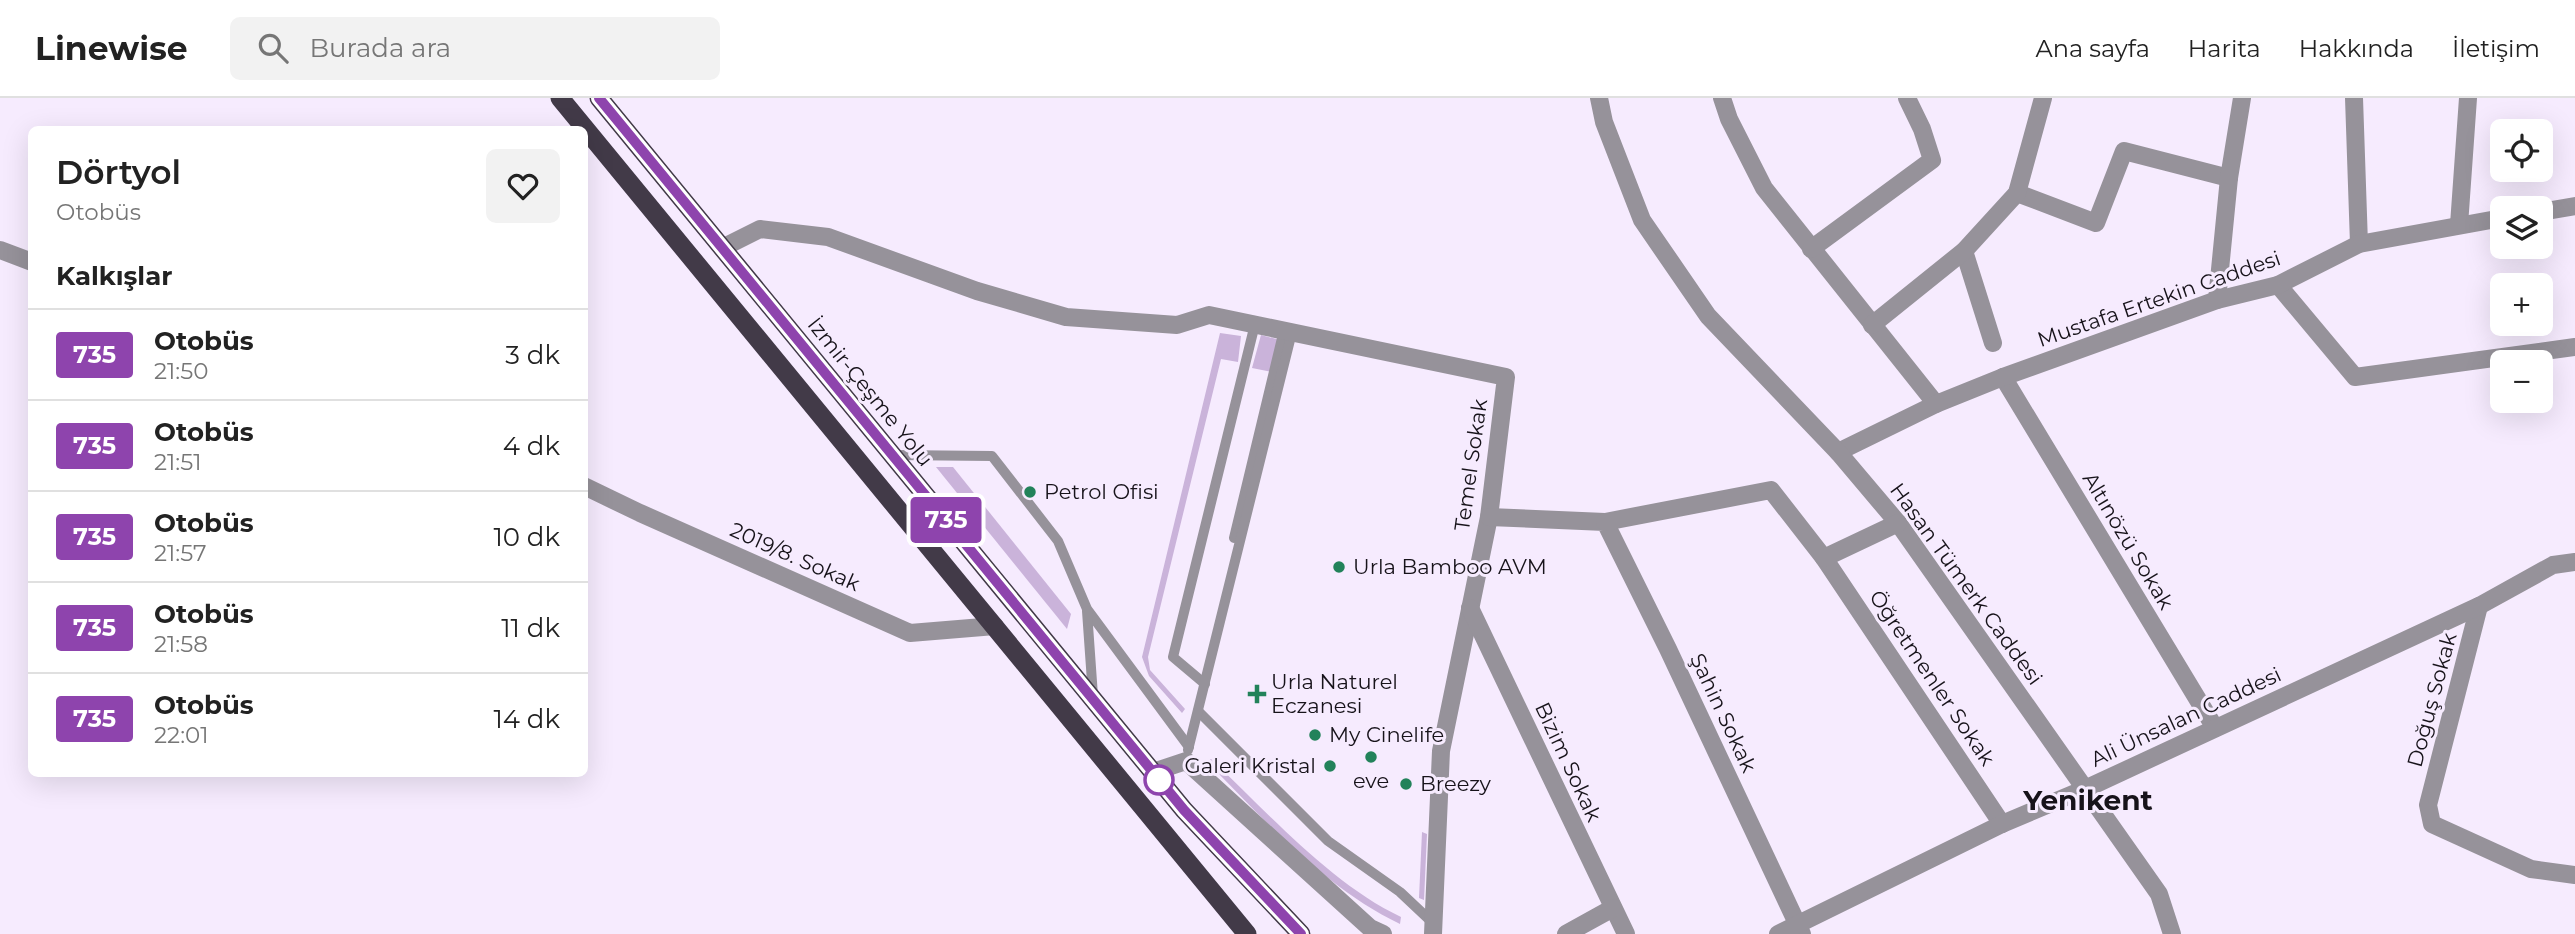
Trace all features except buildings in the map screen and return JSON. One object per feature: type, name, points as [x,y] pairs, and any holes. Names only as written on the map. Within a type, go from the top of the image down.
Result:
[{"type":"highway","points":[[560,98],[583,126]]},
{"type":"highway","name":"İzmir-Çeşme Yolu","points":[[599,98],[1184,810],[1301,934]]},
{"type":"highway","points":[[588,132],[1247,934]]},
{"type":"street","name":"Hasan Tümerk Caddesi","points":[[1599,98],[1604,122],[1642,220],[1708,316],[1803,419],[1838,452],[1898,523],[2159,894],[2172,934]]},
{"type":"street","points":[[1721,98],[1729,120],[1764,188],[1936,404]]},
{"type":"street","points":[[1811,249],[1932,160],[1908,98]]},
{"type":"street","points":[[1872,325],[1964,251],[2017,192],[2043,98]]},
{"type":"street","points":[[2217,300],[2229,178],[2242,98]]},
{"type":"street","points":[[2354,98],[2359,244]]},
{"type":"street","points":[[2459,225],[2468,98]]},
{"type":"street","points":[[2017,192],[2096,223],[2124,152],[2229,178]]},
{"type":"street","points":[[2553,210],[2575,206]]},
{"type":"street","name":"Mustafa Ertekin Caddesi","points":[[1838,452],[1936,404],[2003,377],[2217,300],[2278,285],[2359,244],[2490,220]]},
{"type":"street","points":[[722,248],[760,229],[828,237],[976,291],[1066,317],[1177,325],[1209,314],[1288,331]]},
{"type":"street","points":[[0,250],[28,260]]},
{"type":"street","points":[[1964,251],[1993,343]]},
{"type":"street","points":[[2278,285],[2355,377],[2575,347]]},
{"type":"street","name":"Temel Sokak","points":[[1288,331],[1506,377],[1489,517],[1441,751],[1433,929]]},
{"type":"street","name":"Altınözü Sokak","points":[[2003,377],[2215,728]]},
{"type":"street","name":"2019/8. Sokak","points":[[588,488],[910,633],[995,626]]},
{"type":"street","points":[[1489,517],[1605,522],[1771,490],[1824,558],[1898,523]]},
{"type":"street","name":"Şahin Sokak","points":[[1605,522],[1674,661],[1800,929]]},
{"type":"street","name":"Öğretmenler Sokak","points":[[1824,558],[2002,824]]},
{"type":"street","name":"Ali Ünsalan Caddesi","points":[[1778,934],[1800,929],[2002,824],[2085,789],[2479,606],[2553,565],[2575,562]]},
{"type":"street","name":"Doğuş Sokak","points":[[2479,606],[2428,805],[2432,824],[2531,869],[2575,875]]},
{"type":"street","name":"Bizim Sokak","points":[[1470,608],[1626,934]]},
{"type":"street","points":[[1153,772],[1187,754],[1370,928],[1383,934]]},
{"type":"street","points":[[1566,934],[1613,908]]},
{"type":"lane","points":[[1202,681],[1173,657],[1255,324]]},
{"type":"lane","points":[[1187,754],[1198,711],[1202,681],[1288,331]]},
{"type":"lane","points":[[892,455],[992,456],[1058,541],[1087,609],[1187,754]]},
{"type":"lane","points":[[1087,609],[1093,699]]},
{"type":"lane","points":[[1198,711],[1328,841],[1400,892],[1433,929]]},
{"type":"shaded area","points":[[1220,333],[1241,336],[1238,362],[1221,359],[1148,657],[1150,670],[1185,709],[1182,713],[1149,676],[1142,657]]},
{"type":"shaded area","points":[[1261,335],[1280,340],[1272,372],[1252,368]]},
{"type":"shaded area","points":[[936,467],[953,467],[1071,614],[1067,629]]},
{"type":"shaded area","points":[[1211,759],[1301,846],[1350,886],[1401,917],[1400,924],[1372,909],[1321,872],[1207,762]]},
{"type":"shaded area","points":[[1422,832],[1427,834],[1424,900],[1419,898]]},
{"type":"bus line","name":"735","points":[[599,98],[1184,810],[1301,934]]},
{"type":"place","name":"Petrol Ofisi","points":[[1030,492]]},
{"type":"place","name":"Urla Bamboo AVM","points":[[1339,567]]},
{"type":"place","name":"Urla Naturel Eczanesi","points":[[1257,694]]},
{"type":"place","name":"My Cinelife","points":[[1315,735]]},
{"type":"place","name":"eve","points":[[1371,757]]},
{"type":"place","name":"Galeri Kristal","points":[[1330,766]]},
{"type":"place","name":"Breezy","points":[[1406,784]]},
{"type":"district","name":"Yenikent","points":[[2088,800]]}]
